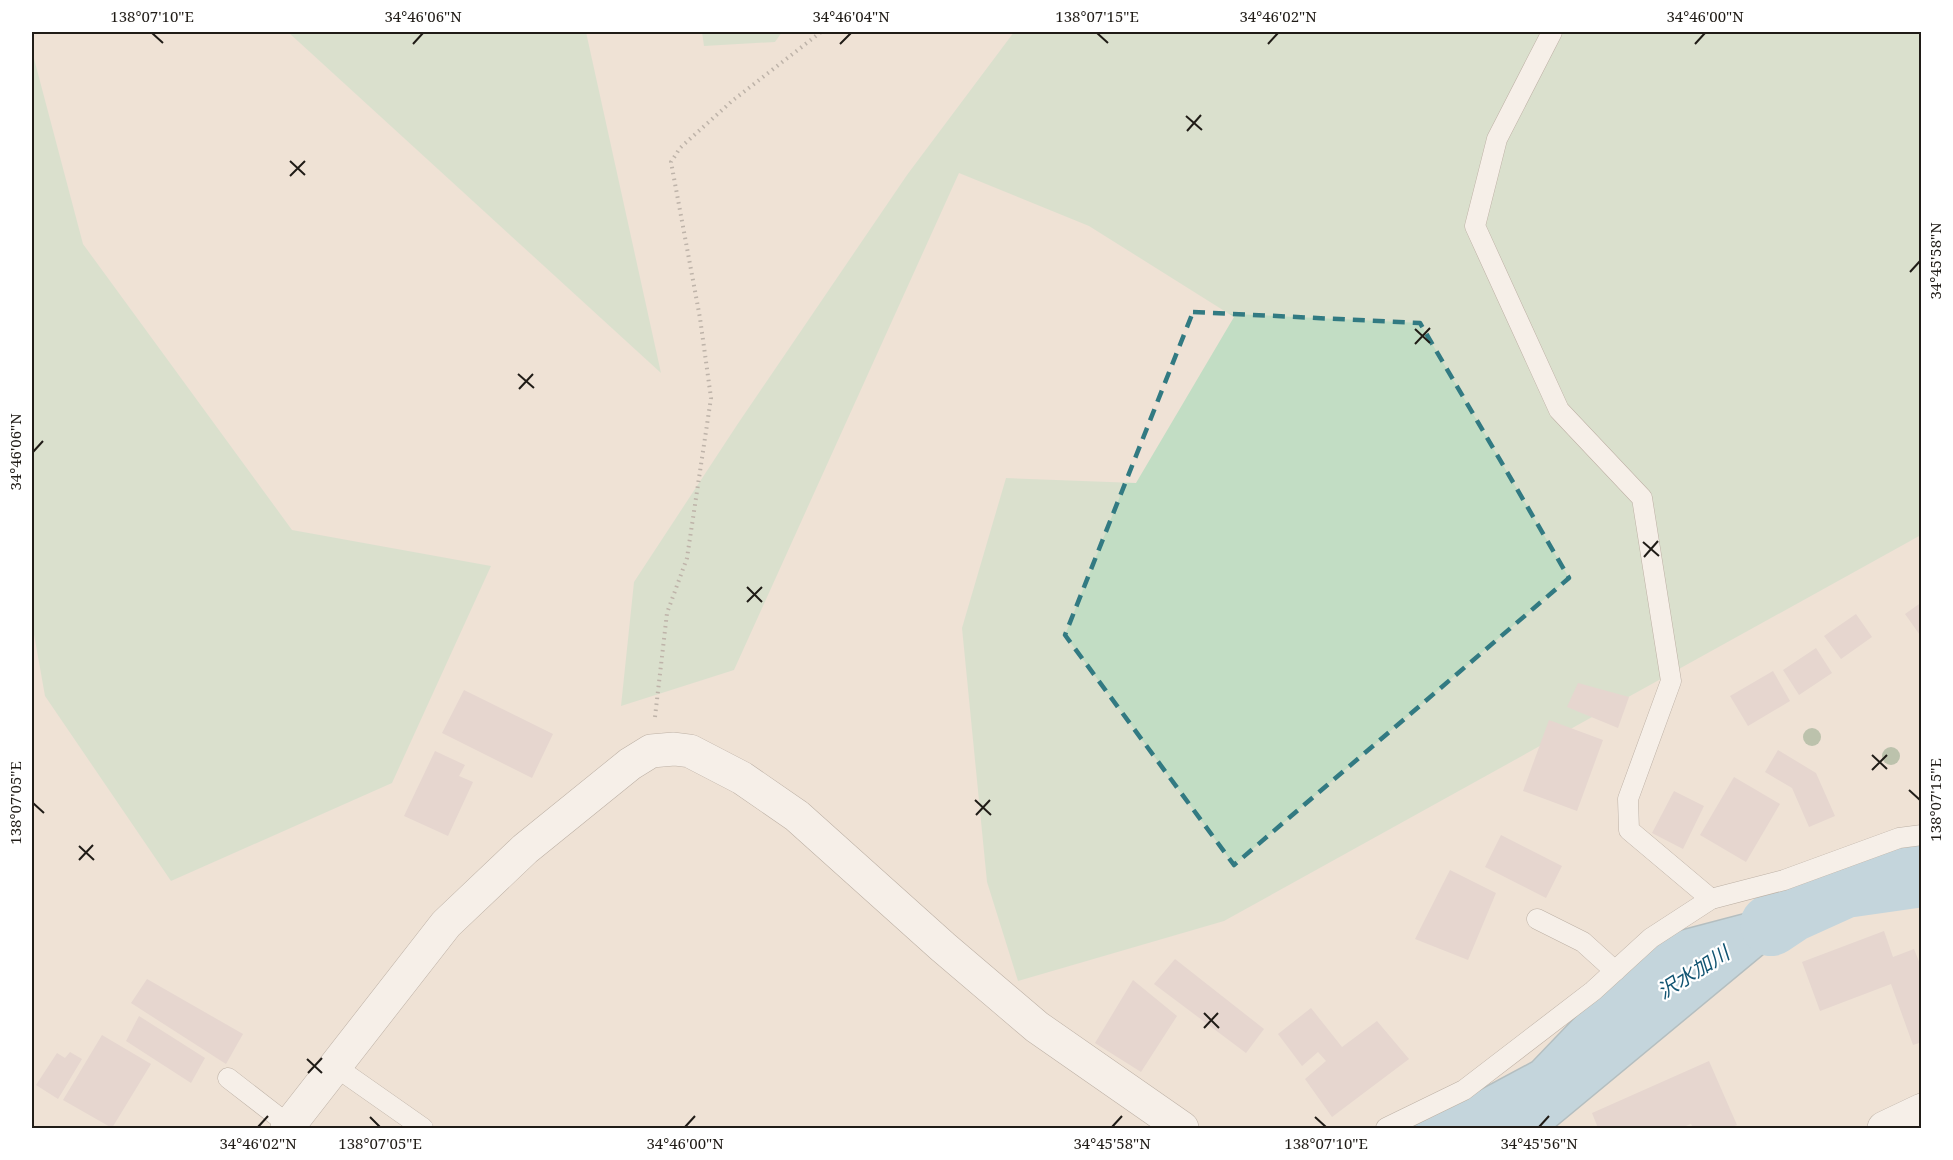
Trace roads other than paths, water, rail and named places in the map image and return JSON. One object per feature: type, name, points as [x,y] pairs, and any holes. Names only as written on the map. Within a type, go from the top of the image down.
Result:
[{"type":"street","points":[[288,1127],[446,924],[525,849],[630,764],[651,751],[674,749],[690,751],[742,778],[797,816],[943,947],[1037,1027],[1182,1128]]},
{"type":"street","points":[[1884,1128],[1922,1110]]},
{"type":"lane","points":[[1552,32],[1497,140],[1475,226],[1559,410],[1642,498],[1671,681],[1628,799],[1629,831],[1711,899]]},
{"type":"lane","points":[[1386,1128],[1464,1090],[1593,991],[1651,938],[1711,899],[1785,880],[1899,838],[1922,835]]},
{"type":"lane","points":[[1537,919],[1583,942],[1616,971]]},
{"type":"lane","points":[[336,1067],[423,1128]]},
{"type":"lane","points":[[228,1078],[288,1127]]},
{"type":"water","points":[[1845,887],[1554,1128],[1409,1128],[1532,1062],[1651,938]]},
{"type":"waterway","name":"沢水加川","points":[[1771,925],[1792,911],[1845,887],[1922,876]]}]
